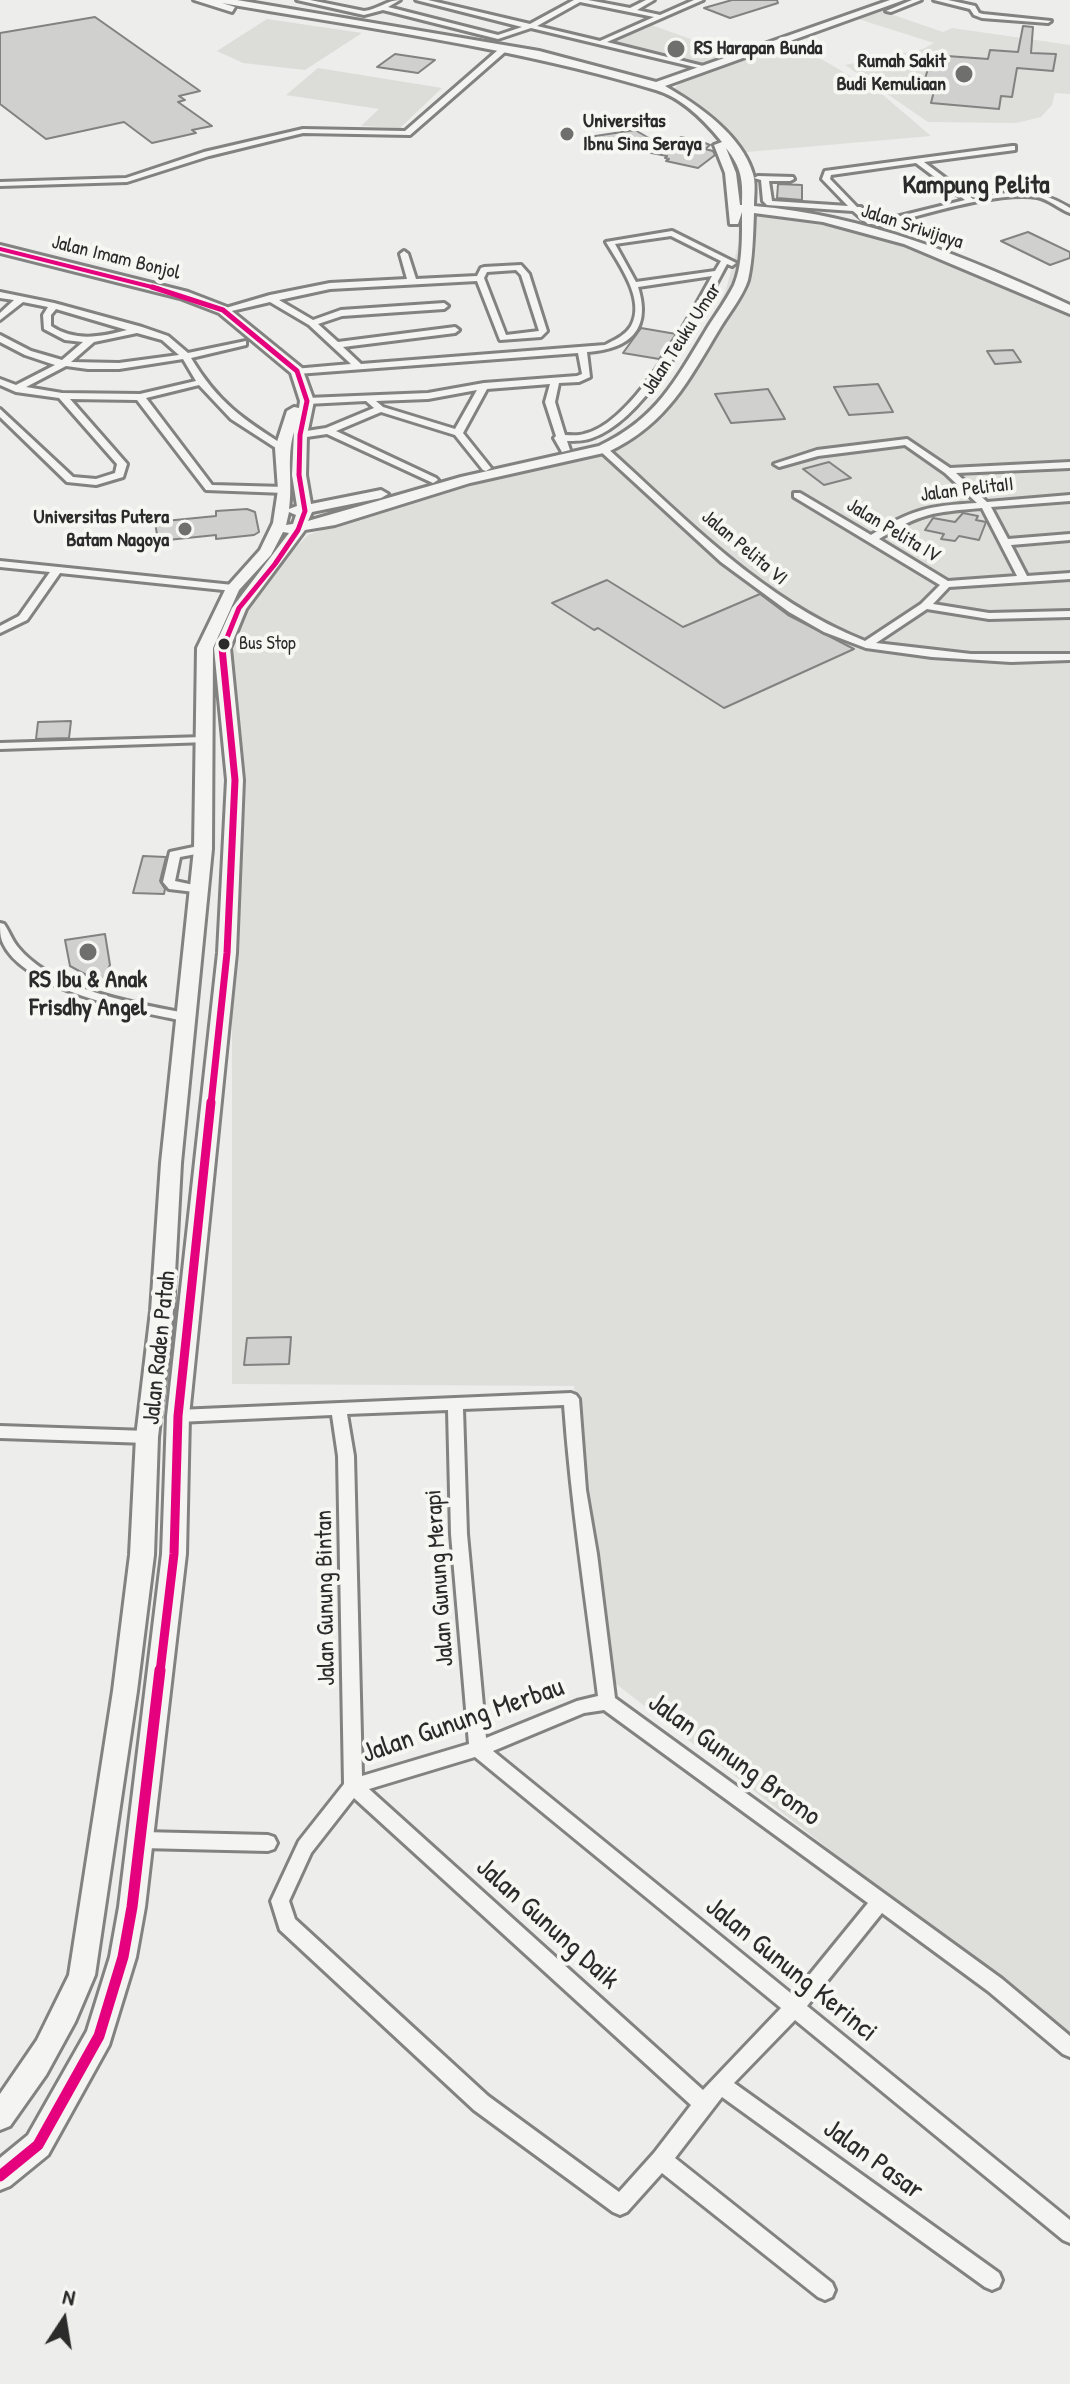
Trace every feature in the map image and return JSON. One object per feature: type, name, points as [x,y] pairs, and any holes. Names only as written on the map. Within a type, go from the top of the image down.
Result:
[{"type":"main road","name":"Jalan Teuku Umar","points":[[199,0],[222,7],[501,52],[651,88],[703,126],[717,141],[726,157],[742,206],[745,260],[741,283],[730,305],[660,411],[624,439],[603,449],[466,480],[290,514]]},
{"type":"main road","points":[[651,88],[899,0]]},
{"type":"main road","name":"Jalan Teuku Umar","points":[[229,1],[539,54],[651,88],[697,109],[743,162],[749,178],[728,262],[733,271],[721,303],[666,387],[631,426],[618,433],[562,444],[486,468],[290,514]]},
{"type":"main road","name":"Jalan Sriwijaya","points":[[742,206],[874,223],[981,258],[1070,310]]},
{"type":"main road","name":"Jalan Sriwijaya","points":[[742,206],[880,232],[1070,300]]},
{"type":"main road","name":"Jalan Imam Bonjol","points":[[0,249],[184,295],[223,310],[297,371]]},
{"type":"main road","name":"Jalan Imam Bonjol","points":[[0,260],[172,299],[212,317],[282,372],[289,381],[295,399],[294,414],[282,448],[290,514]]},
{"type":"main road","points":[[290,514],[299,475],[300,435],[307,401],[297,371]]},
{"type":"main road","name":"Jalan Raden Patah","points":[[0,2116],[47,2053],[67,2016],[82,1975],[125,1691],[142,1555],[147,1437],[162,1311],[171,1163],[203,849],[205,648],[208,635],[233,588],[266,552],[290,514]]},
{"type":"main road","name":"Jalan Raden Patah","points":[[0,2176],[38,2145],[99,2036],[123,1957],[142,1840],[174,1554],[178,1416],[227,953],[235,780],[222,648],[239,608],[275,564],[290,514]]},
{"type":"main road","points":[[192,954],[227,953]]},
{"type":"main road","points":[[142,1555],[174,1554]]},
{"type":"street","points":[[300,0],[356,13],[374,12],[397,0]]},
{"type":"street","points":[[419,0],[707,68]]},
{"type":"street","points":[[382,8],[498,37],[531,26],[579,0],[657,16]]},
{"type":"street","points":[[602,5],[612,0]]},
{"type":"street","points":[[630,11],[651,0]]},
{"type":"street","points":[[600,43],[700,0]]},
{"type":"street","points":[[889,11],[918,0]]},
{"type":"street","points":[[937,0],[973,7],[978,15],[1048,21]]},
{"type":"street","points":[[0,184],[127,180],[207,154],[303,131],[407,133],[501,52]]},
{"type":"street","points":[[1012,148],[828,173],[826,179],[874,223],[972,202],[1038,195],[1070,211]]},
{"type":"street","points":[[916,160],[972,202]]},
{"type":"street","points":[[749,178],[790,179]]},
{"type":"street","points":[[765,179],[767,201],[770,203],[858,209]]},
{"type":"street","points":[[297,371],[607,348],[630,335],[638,320],[640,307],[635,285],[610,242],[672,233],[728,262],[718,273],[675,347],[619,417],[587,437],[562,444],[550,402],[555,381]]},
{"type":"street","points":[[404,254],[412,281]]},
{"type":"street","points":[[523,269],[543,331],[541,334],[503,338],[480,278],[486,270],[523,269]]},
{"type":"street","points":[[635,285],[718,273]]},
{"type":"street","points":[[223,310],[330,286],[480,278]]},
{"type":"street","points":[[0,295],[54,306],[165,338],[186,356],[201,382],[234,417],[282,448]]},
{"type":"street","points":[[270,298],[312,323],[358,366]]},
{"type":"street","points":[[0,317],[20,300]]},
{"type":"street","points":[[54,306],[47,315],[47,327],[68,337],[91,340],[140,329]]},
{"type":"street","points":[[312,323],[341,313],[444,306]]},
{"type":"street","points":[[338,345],[455,330]]},
{"type":"street","points":[[0,338],[29,355],[63,364],[98,366],[186,356],[243,343]]},
{"type":"street","points":[[0,392],[18,389],[63,364],[91,340]]},
{"type":"street","points":[[307,401],[428,396],[484,386],[579,379],[587,375],[582,352]]},
{"type":"street","points":[[0,382],[18,389],[62,396],[140,397],[201,382]]},
{"type":"street","points":[[458,433],[484,386]]},
{"type":"street","points":[[0,412],[70,480],[96,482],[120,475],[122,464],[62,396]]},
{"type":"street","points":[[140,397],[209,488],[290,514]]},
{"type":"street","points":[[370,400],[380,409],[458,433],[486,468]]},
{"type":"street","points":[[300,435],[328,431],[380,409]]},
{"type":"street","points":[[328,431],[433,480]]},
{"type":"street","points":[[779,464],[817,453],[900,441],[910,443],[948,471],[985,505],[1024,580]]},
{"type":"street","name":"Jalan Pelita VI","points":[[603,449],[773,598],[830,630],[866,645],[1015,661],[1070,657]]},
{"type":"street","points":[[948,471],[1070,465]]},
{"type":"street","name":"Jalan Pelita IV","points":[[797,495],[874,538],[946,584],[1070,576]]},
{"type":"street","name":"Jalan PelitaII","points":[[874,538],[916,514],[934,509],[1070,498]]},
{"type":"street","points":[[1005,542],[1070,537]]},
{"type":"street","points":[[0,564],[233,588]]},
{"type":"street","points":[[0,630],[23,618],[58,569]]},
{"type":"street","points":[[866,645],[925,606],[946,584]]},
{"type":"street","points":[[925,606],[989,616],[1070,614]]},
{"type":"street","points":[[0,746],[204,740]]},
{"type":"street","points":[[199,890],[173,886],[169,882],[174,855],[203,849]]},
{"type":"street","points":[[0,929],[7,944],[21,957],[54,978],[110,1001],[185,1017]]},
{"type":"street","points":[[178,1416],[571,1399],[578,1490],[607,1702]]},
{"type":"street","name":"Jalan Gunung Merapi","points":[[455,1404],[459,1534],[478,1749]]},
{"type":"street","name":"Jalan Gunung Bintan","points":[[339,1409],[346,1456],[353,1786]]},
{"type":"street","points":[[0,1432],[147,1437]]},
{"type":"street","name":"Jalan Gunung Merbau","points":[[607,1702],[583,1706],[478,1749],[353,1786],[305,1847],[283,1888],[280,1909],[287,1924],[481,2103],[620,2205],[661,2160]]},
{"type":"street","name":"Jalan Gunung Bromo","points":[[607,1702],[995,1985],[1070,2048]]},
{"type":"street","name":"Jalan Gunung Kerinci","points":[[478,1749],[1070,2233]]},
{"type":"street","name":"Jalan Gunung Daik","points":[[353,1786],[704,2104]]},
{"type":"street","points":[[142,1840],[268,1843]]},
{"type":"street","points":[[825,2290],[661,2160],[720,2084],[794,2008],[880,1901]]},
{"type":"street","name":"Jalan Pasar","points":[[720,2084],[992,2280]]},
{"type":"shaded area","name":"Rumah Sakit Budi Kemuliaan","points":[[879,10],[943,32],[952,28],[1070,45],[1070,94],[1055,93],[1052,105],[1041,117],[1016,123],[928,122],[845,65],[923,49],[934,43],[855,18]]},
{"type":"shaded area","points":[[267,19],[362,33],[305,70],[243,63],[217,51]]},
{"type":"shaded area","name":"RS Harapan Bunda","points":[[646,23],[735,55],[709,64],[698,64],[609,43]]},
{"type":"shaded area","points":[[792,42],[883,95],[931,136],[736,153],[676,96],[675,88],[684,79]]},
{"type":"shaded area","points":[[318,68],[442,88],[400,128],[361,126],[379,109],[286,95]]},
{"type":"shaded area","points":[[747,213],[858,231],[973,271],[1070,315],[1070,2036],[611,1680],[574,1386],[232,1384],[232,658],[244,601],[308,535],[463,479],[608,449],[676,379],[725,293]]},
{"type":"building","points":[[732,0],[777,0],[778,3],[730,18],[704,8]]},
{"type":"building","points":[[95,17],[200,91],[179,96],[185,100],[178,102],[212,126],[152,143],[124,122],[46,139],[0,104],[0,33]]},
{"type":"building","name":"Rumah Sakit Budi Kemuliaan","points":[[1023,26],[1033,27],[1031,53],[1056,54],[1053,71],[1017,68],[1012,97],[1001,96],[999,109],[931,103],[935,87],[923,86],[929,65],[945,66],[947,56],[988,59],[990,50],[1018,52]]},
{"type":"building","points":[[395,54],[435,60],[418,73],[377,67]]},
{"type":"building","points":[[635,130],[666,148],[681,137],[705,143],[710,145],[705,149],[713,151],[715,155],[698,168],[666,161],[669,159],[665,158],[667,156],[631,149],[596,153],[582,138]]},
{"type":"building","points":[[778,184],[802,185],[802,200],[777,198]]},
{"type":"building","points":[[1028,232],[1070,252],[1070,258],[1050,265],[1001,241]]},
{"type":"building","points":[[641,328],[676,334],[659,359],[623,353]]},
{"type":"building","points":[[1013,350],[1021,362],[995,364],[987,351]]},
{"type":"building","points":[[878,384],[893,412],[849,415],[834,387]]},
{"type":"building","points":[[768,389],[785,419],[731,423],[715,394]]},
{"type":"building","points":[[829,462],[851,478],[824,485],[803,469]]},
{"type":"building","points":[[247,509],[255,512],[259,532],[254,535],[158,541],[155,522],[216,516],[216,511]]},
{"type":"building","points":[[963,513],[978,516],[976,520],[986,522],[979,540],[959,536],[955,541],[941,539],[944,534],[925,530],[933,518],[955,522]]},
{"type":"building","points":[[607,580],[683,627],[760,594],[788,615],[854,649],[724,708],[598,628],[594,630],[552,603]]},
{"type":"building","points":[[71,721],[69,738],[36,739],[38,722]]},
{"type":"building","points":[[143,856],[166,857],[160,881],[165,889],[164,894],[133,893]]},
{"type":"building","name":"RS Ibu & Anak Frisdhy Angel","points":[[105,934],[110,965],[101,983],[70,966],[65,940]]},
{"type":"building","points":[[291,1337],[289,1364],[244,1365],[247,1338]]},
{"type":"transit line","points":[[0,249],[184,295],[223,310],[297,371],[307,401],[300,435],[299,475],[305,511],[298,530],[275,564],[239,608],[222,648],[235,780],[227,953],[178,1416],[174,1554],[132,1907],[123,1957],[99,2036],[38,2145],[0,2176]]},
{"type":"place","name":"RS Harapan Bunda","points":[[676,49]]},
{"type":"place","name":"Rumah Sakit Budi Kemuliaan","points":[[964,74]]},
{"type":"place","name":"Universitas Ibnu Sina Seraya","points":[[567,134]]},
{"type":"place","name":"Universitas Putera Batam Nagoya","points":[[185,529]]},
{"type":"place","name":"Bus Stop","points":[[224,644]]},
{"type":"place","name":"RS Ibu & Anak Frisdhy Angel","points":[[88,952]]},
{"type":"district","name":"Kampung Pelita","points":[[976,186]]}]
